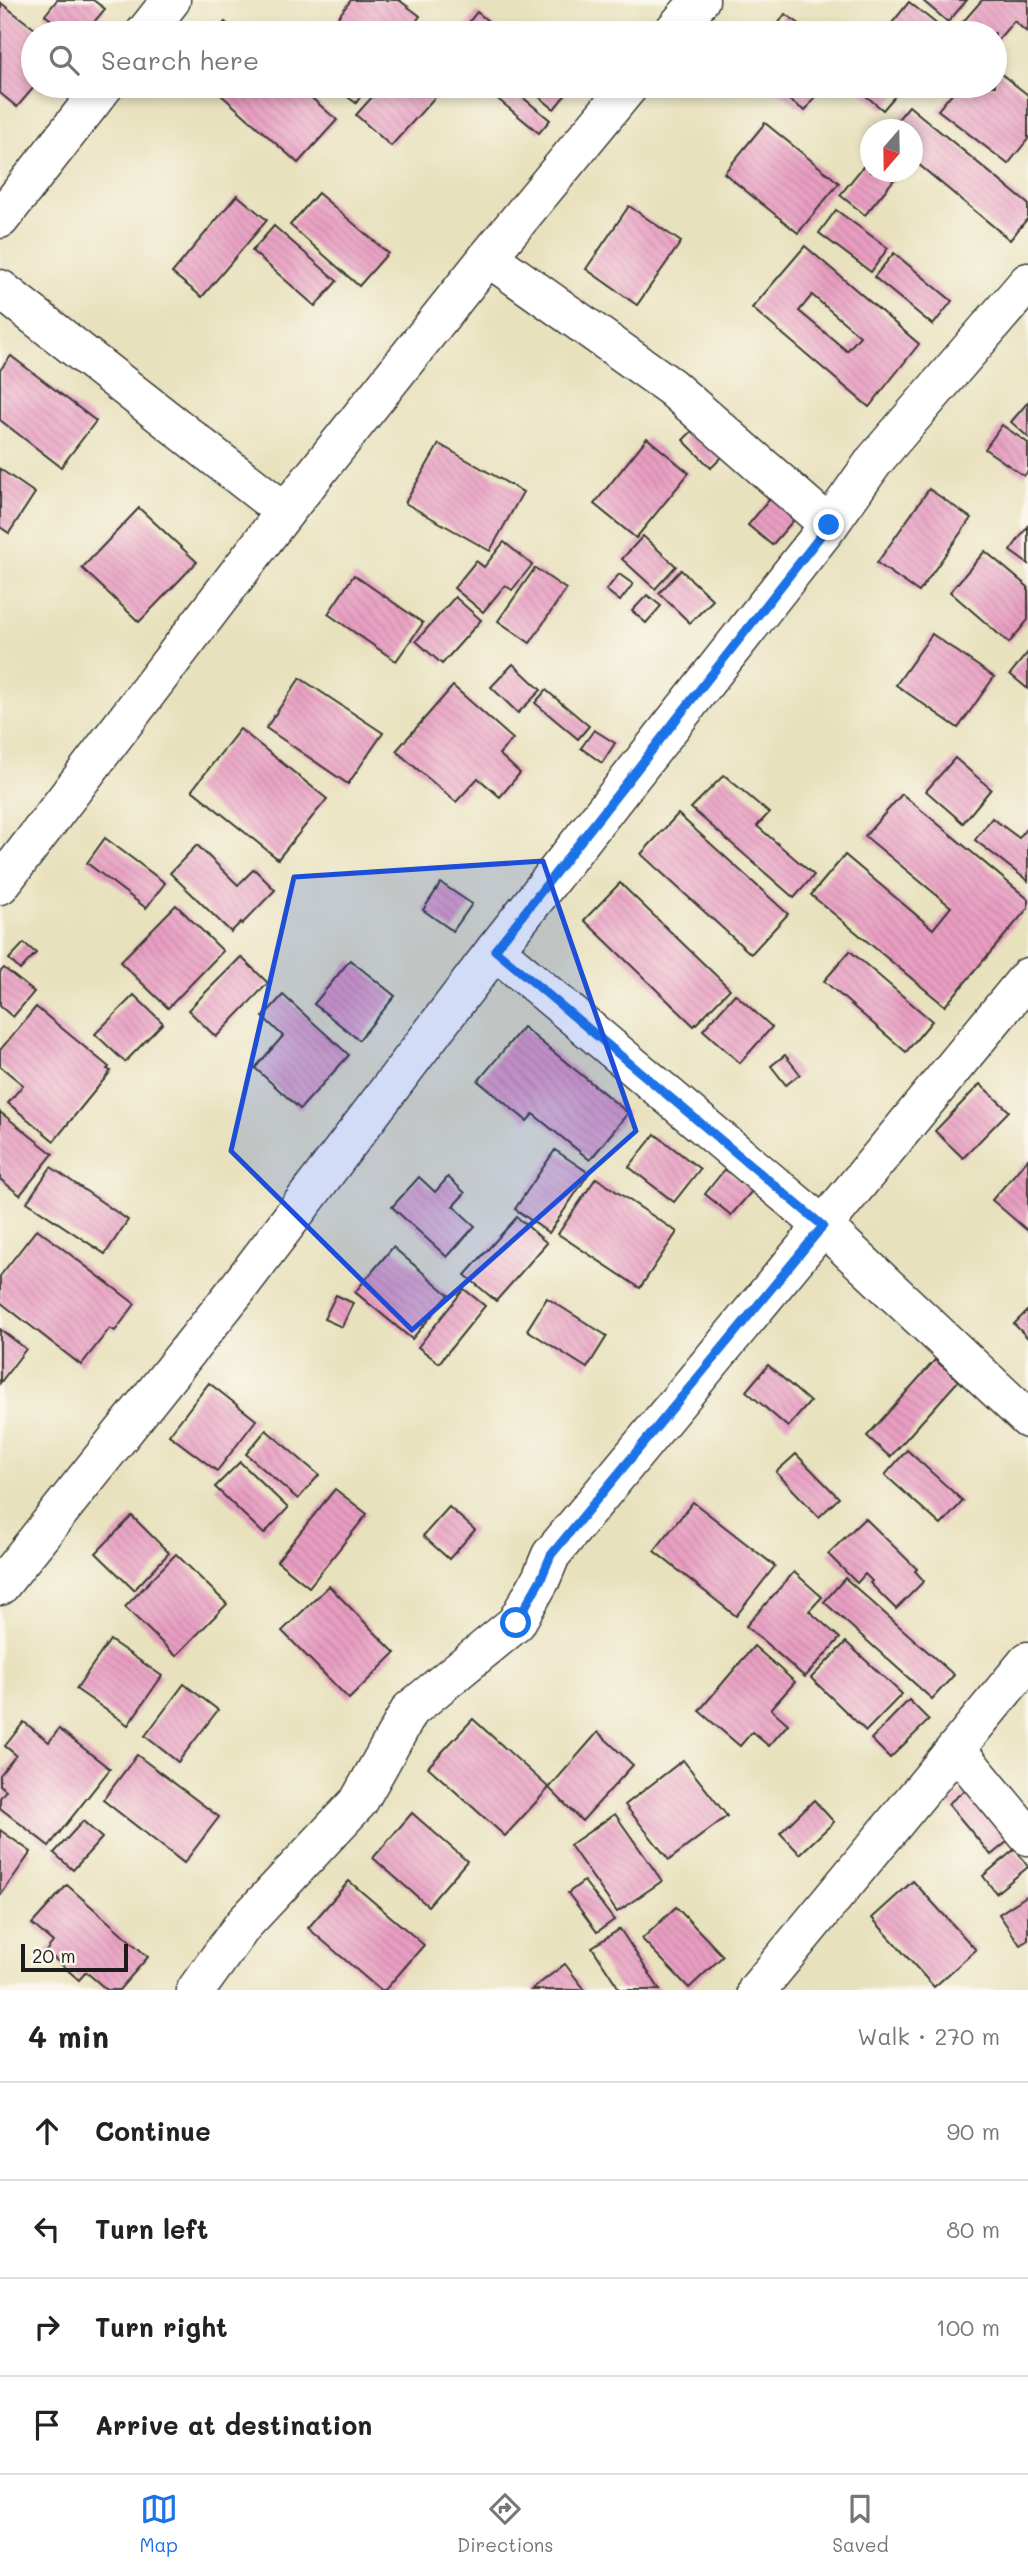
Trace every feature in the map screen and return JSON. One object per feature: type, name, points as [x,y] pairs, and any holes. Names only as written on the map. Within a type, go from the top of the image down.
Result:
[{"type":"street","points":[[154,21],[171,0]]},
{"type":"street","points":[[682,21],[700,0]]},
{"type":"street","points":[[0,219],[95,98]]},
{"type":"street","points":[[0,885],[285,512],[488,257],[619,98]]},
{"type":"street","points":[[488,257],[671,387],[829,525]]},
{"type":"street","points":[[0,1586],[226,1303],[495,950],[829,525],[875,460],[1028,282]]},
{"type":"street","points":[[0,289],[285,512]]},
{"type":"street","points":[[495,950],[823,1226],[1028,1419]]},
{"type":"street","points":[[196,1990],[243,1925],[359,1801],[410,1710],[516,1623],[551,1555],[1028,977]]},
{"type":"street","points":[[757,1990],[1028,1661]]},
{"type":"street","points":[[956,1749],[1028,1836]]},
{"type":"highlighted area","points":[[543,861],[636,1131],[412,1330],[231,1151],[294,877]]},
{"type":"building","points":[[57,0],[93,0],[105,9],[95,21],[53,21],[45,15]]},
{"type":"building","points":[[351,0],[399,0],[420,16],[416,21],[335,21]]},
{"type":"building","points":[[922,0],[967,0],[947,21]]},
{"type":"building","points":[[982,0],[1028,0],[1028,33],[1014,21],[1007,29],[1007,21],[964,21]]},
{"type":"building","points":[[909,2],[933,21],[894,21]]},
{"type":"building","points":[[1,3],[24,21],[21,21],[21,98],[25,98],[17,107],[0,93]]},
{"type":"building","points":[[477,12],[488,21],[470,21]]},
{"type":"building","points":[[785,14],[795,21],[780,21]]},
{"type":"building","points":[[1007,78],[1028,95],[1028,139],[1008,164],[938,110],[948,98],[1007,98]]},
{"type":"building","points":[[225,98],[312,98],[337,120],[298,163]]},
{"type":"building","points":[[371,98],[434,98],[391,146],[356,115]]},
{"type":"building","points":[[497,98],[523,98],[550,120],[539,133]]},
{"type":"building","points":[[541,98],[563,98],[554,109]]},
{"type":"building","points":[[786,98],[814,98],[805,111]]},
{"type":"building","points":[[868,98],[893,98],[883,110]]},
{"type":"building","points":[[909,106],[1028,204],[1028,218],[1010,240],[923,168],[923,119],[898,119]]},
{"type":"building","points":[[765,123],[839,183],[798,233],[724,173]]},
{"type":"building","points":[[860,170],[860,182],[892,182],[865,215],[840,195]]},
{"type":"building","points":[[318,193],[388,253],[359,286],[290,225]]},
{"type":"building","points":[[237,195],[267,220],[202,297],[172,273]]},
{"type":"building","points":[[629,206],[681,242],[637,305],[586,269]]},
{"type":"building","points":[[836,210],[888,248],[871,272],[819,233]]},
{"type":"building","points":[[274,226],[337,281],[315,306],[252,251]]},
{"type":"building","points":[[805,246],[919,344],[869,407],[752,308]],"holes":[[[812,295],[860,336],[847,351],[799,311]]]},
{"type":"building","points":[[894,253],[952,301],[933,325],[874,277]]},
{"type":"building","points":[[11,356],[96,421],[61,467],[0,420],[0,370]]},
{"type":"building","points":[[1028,402],[1028,437],[1011,422]]},
{"type":"building","points":[[700,423],[728,451],[711,468],[683,440]]},
{"type":"building","points":[[1002,425],[1028,443],[1028,471],[1024,476],[985,449]]},
{"type":"building","points":[[647,438],[689,473],[636,538],[594,504]]},
{"type":"building","points":[[439,444],[523,492],[490,551],[405,503]]},
{"type":"building","points":[[0,469],[35,493],[9,533],[0,527]]},
{"type":"building","points":[[929,489],[971,518],[919,592],[877,563]]},
{"type":"building","points":[[774,494],[798,515],[772,545],[748,525]]},
{"type":"building","points":[[139,508],[197,562],[139,622],[82,568]]},
{"type":"building","points":[[1028,526],[1028,564],[1010,551]]},
{"type":"building","points":[[643,536],[676,566],[655,589],[622,559]]},
{"type":"building","points":[[504,542],[532,565],[512,590],[505,585],[483,612],[454,588],[476,561],[484,567]]},
{"type":"building","points":[[985,551],[1028,587],[1028,620],[1009,643],[950,592]]},
{"type":"building","points":[[535,568],[566,589],[530,643],[498,621]]},
{"type":"building","points":[[681,570],[713,600],[690,623],[659,593]]},
{"type":"building","points":[[619,574],[633,584],[620,601],[606,590]]},
{"type":"building","points":[[354,575],[423,623],[396,661],[328,614]]},
{"type":"building","points":[[647,595],[661,606],[646,623],[632,611]]},
{"type":"building","points":[[455,597],[481,620],[442,664],[416,641]]},
{"type":"building","points":[[932,634],[994,677],[958,728],[896,685]]},
{"type":"building","points":[[1028,652],[1028,689],[1010,674]]},
{"type":"building","points":[[513,664],[541,690],[518,713],[491,687]]},
{"type":"building","points":[[300,678],[383,733],[348,784],[266,728]]},
{"type":"building","points":[[453,686],[513,739],[499,754],[520,773],[500,797],[478,778],[456,802],[396,751]]},
{"type":"building","points":[[546,690],[589,726],[578,739],[535,703]]},
{"type":"building","points":[[240,729],[327,799],[278,859],[192,790]]},
{"type":"building","points":[[594,730],[615,743],[602,763],[581,748]]},
{"type":"building","points":[[955,758],[991,789],[963,823],[926,791]]},
{"type":"building","points":[[724,775],[769,813],[757,826],[814,875],[794,898],[691,808]]},
{"type":"building","points":[[902,794],[1028,899],[1028,908],[945,1006],[811,895],[845,855],[933,929],[951,907],[865,836]]},
{"type":"building","points":[[678,814],[788,914],[751,954],[641,854]]},
{"type":"building","points":[[992,818],[1019,838],[1028,826],[1028,881],[975,840]]},
{"type":"building","points":[[105,838],[165,883],[146,908],[87,863]]},
{"type":"building","points":[[197,845],[238,885],[254,869],[275,890],[231,932],[170,873]]},
{"type":"building","points":[[441,883],[472,904],[453,931],[423,910]]},
{"type":"building","points":[[620,883],[730,989],[694,1026],[584,920]]},
{"type":"building","points":[[176,905],[223,951],[168,1008],[120,962]]},
{"type":"building","points":[[24,943],[36,953],[20,970],[9,959]]},
{"type":"building","points":[[850,951],[932,1021],[906,1052],[824,981]]},
{"type":"building","points":[[241,957],[268,983],[216,1037],[188,1010]]},
{"type":"building","points":[[350,960],[395,996],[359,1040],[314,1004]]},
{"type":"building","points":[[4,968],[34,992],[13,1017],[0,1006],[0,972]]},
{"type":"building","points":[[735,994],[772,1027],[740,1063],[703,1030]]},
{"type":"building","points":[[134,995],[163,1023],[125,1062],[95,1034]]},
{"type":"building","points":[[283,995],[349,1055],[300,1109],[255,1068],[283,1036],[263,1017]]},
{"type":"building","points":[[36,1007],[111,1071],[54,1141],[8,1103],[23,1085],[0,1066],[0,1050]]},
{"type":"building","points":[[523,1027],[628,1113],[590,1160],[533,1114],[527,1121],[478,1081]]},
{"type":"building","points":[[785,1055],[800,1074],[786,1085],[771,1066]]},
{"type":"building","points":[[980,1084],[1009,1111],[963,1158],[935,1131]]},
{"type":"building","points":[[0,1112],[53,1154],[20,1195],[0,1179]]},
{"type":"building","points":[[655,1134],[700,1169],[674,1202],[629,1167]]},
{"type":"building","points":[[555,1150],[589,1173],[549,1233],[515,1209]]},
{"type":"building","points":[[1028,1159],[1028,1231],[992,1200]]},
{"type":"building","points":[[51,1167],[128,1220],[105,1254],[27,1202]]},
{"type":"building","points":[[725,1169],[752,1191],[731,1215],[705,1194]]},
{"type":"building","points":[[419,1177],[435,1192],[448,1177],[465,1193],[453,1206],[475,1226],[447,1257],[392,1207]]},
{"type":"building","points":[[596,1178],[677,1232],[640,1288],[558,1234]]},
{"type":"building","points":[[517,1217],[547,1243],[496,1301],[465,1275]]},
{"type":"building","points":[[37,1229],[135,1304],[115,1331],[110,1328],[81,1365],[0,1302],[0,1276]]},
{"type":"building","points":[[393,1247],[449,1295],[412,1339],[355,1292]]},
{"type":"building","points":[[464,1289],[485,1306],[439,1363],[418,1347]]},
{"type":"building","points":[[336,1295],[353,1303],[342,1327],[324,1319]]},
{"type":"building","points":[[547,1298],[607,1336],[587,1368],[527,1330]]},
{"type":"building","points":[[1028,1310],[1028,1338],[1014,1324]]},
{"type":"building","points":[[0,1329],[26,1349],[0,1383]]},
{"type":"building","points":[[935,1360],[959,1380],[890,1457],[867,1436]]},
{"type":"building","points":[[768,1365],[810,1402],[788,1427],[746,1391]]},
{"type":"building","points":[[209,1383],[256,1420],[217,1471],[169,1435]]},
{"type":"building","points":[[266,1430],[319,1475],[298,1499],[246,1454]]},
{"type":"building","points":[[907,1450],[963,1501],[941,1525],[885,1475]]},
{"type":"building","points":[[796,1454],[839,1498],[819,1517],[776,1472]]},
{"type":"building","points":[[240,1462],[288,1508],[264,1534],[215,1487]]},
{"type":"building","points":[[335,1489],[367,1514],[309,1587],[277,1561]]},
{"type":"building","points":[[693,1502],[775,1566],[736,1616],[654,1551]]},
{"type":"building","points":[[449,1507],[475,1530],[449,1559],[423,1536]]},
{"type":"building","points":[[132,1516],[169,1553],[134,1590],[96,1553]]},
{"type":"building","points":[[865,1518],[917,1569],[915,1571],[924,1581],[896,1609],[870,1583],[872,1581],[865,1574],[857,1583],[828,1554]]},
{"type":"building","points":[[176,1554],[227,1604],[176,1656],[125,1607]]},
{"type":"building","points":[[794,1572],[822,1597],[809,1611],[840,1638],[805,1677],[746,1626]]},
{"type":"building","points":[[845,1578],[954,1675],[932,1699],[824,1602]]},
{"type":"building","points":[[329,1586],[395,1653],[349,1699],[282,1631]]},
{"type":"building","points":[[110,1640],[162,1676],[128,1725],[76,1689]]},
{"type":"building","points":[[846,1642],[902,1694],[866,1731],[811,1678]]},
{"type":"building","points":[[754,1646],[795,1682],[771,1709],[788,1724],[769,1746],[752,1732],[740,1746],[699,1711]]},
{"type":"building","points":[[184,1684],[218,1710],[178,1762],[145,1736]]},
{"type":"building","points":[[909,1700],[929,1720],[890,1758],[871,1739]]},
{"type":"building","points":[[473,1719],[549,1788],[505,1836],[428,1767]]},
{"type":"building","points":[[24,1722],[49,1742],[59,1729],[110,1769],[49,1846],[0,1808],[0,1798],[6,1790],[0,1785],[0,1775],[16,1755],[5,1746]]},
{"type":"building","points":[[598,1732],[633,1765],[582,1821],[549,1788]]},
{"type":"building","points":[[137,1755],[219,1817],[184,1863],[103,1800]]},
{"type":"building","points":[[683,1760],[727,1816],[669,1860],[625,1805]]},
{"type":"building","points":[[970,1786],[1013,1837],[991,1855],[948,1804]]},
{"type":"building","points":[[814,1800],[834,1822],[800,1854],[780,1833]]},
{"type":"building","points":[[412,1813],[467,1861],[428,1906],[373,1858]]},
{"type":"building","points":[[615,1814],[662,1881],[617,1912],[570,1845]]},
{"type":"building","points":[[83,1821],[102,1838],[73,1870],[54,1853]]},
{"type":"building","points":[[0,1830],[31,1852],[0,1896]]},
{"type":"building","points":[[1015,1849],[1028,1867],[996,1893],[983,1876]]},
{"type":"building","points":[[349,1881],[424,1945],[385,1990],[380,1990],[308,1928]]},
{"type":"building","points":[[584,1881],[614,1920],[597,1932],[568,1893]]},
{"type":"building","points":[[913,1881],[976,1950],[934,1987],[872,1918]]},
{"type":"building","points":[[67,1885],[148,1957],[119,1990],[107,1990],[86,1972],[79,1980],[46,1951],[53,1942],[32,1924]]},
{"type":"building","points":[[1028,1895],[1028,1940],[1020,1945],[999,1914]]},
{"type":"building","points":[[676,1907],[723,1956],[689,1988],[642,1939]]},
{"type":"building","points":[[620,1929],[660,1990],[620,1990],[592,1947]]},
{"type":"building","points":[[565,1964],[585,1990],[531,1990]]},
{"type":"route","points":[[516,1623],[551,1555],[823,1226],[495,950],[829,525]]}]
